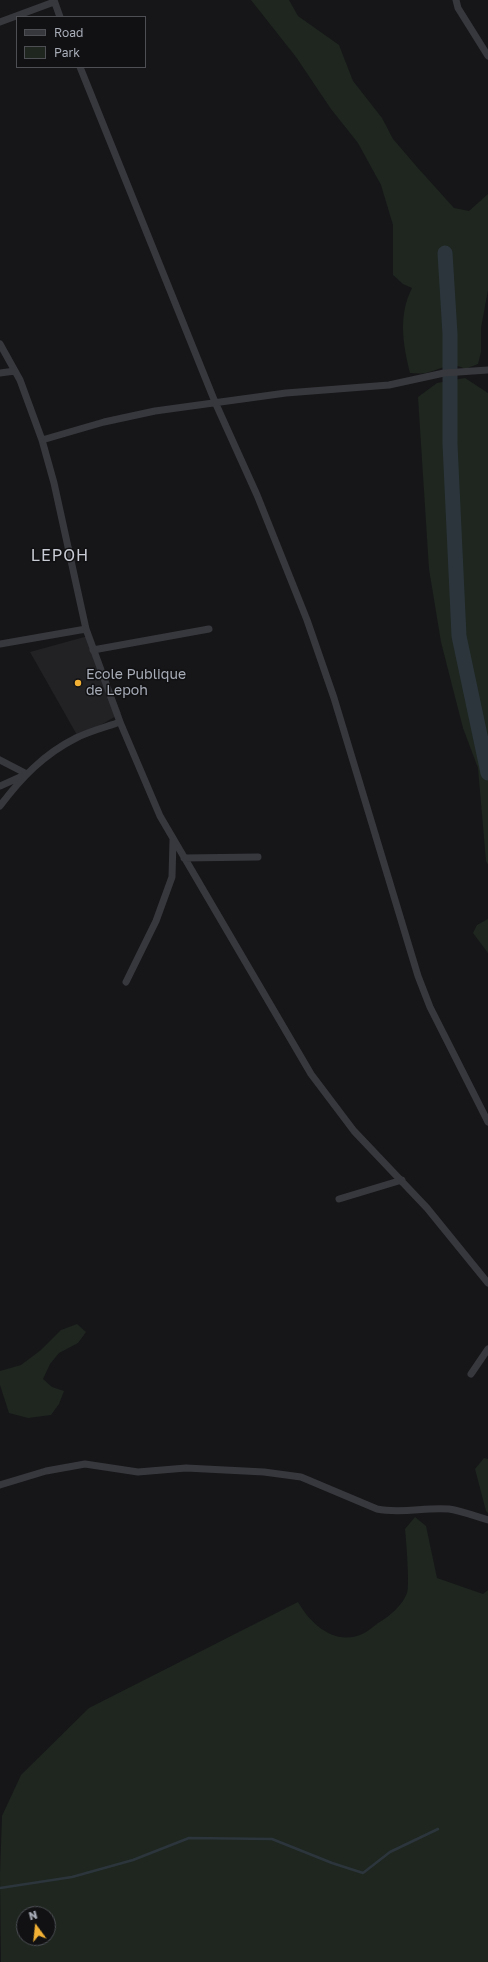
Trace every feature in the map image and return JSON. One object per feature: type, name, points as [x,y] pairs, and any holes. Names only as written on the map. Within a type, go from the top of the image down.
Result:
[{"type":"street","points":[[456,0],[458,8],[488,56]]},
{"type":"street","points":[[0,22],[54,1],[60,16]]},
{"type":"street","points":[[80,68],[215,402],[257,495],[307,620],[334,698],[418,976],[430,1007],[488,1122]]},
{"type":"street","points":[[0,344],[15,371],[34,414],[54,483],[86,629],[120,722],[153,802],[173,840],[311,1074],[354,1131],[428,1208],[488,1283]]},
{"type":"street","points":[[42,440],[130,415],[286,393],[389,385],[444,373],[488,370]]},
{"type":"street","points":[[0,373],[15,371]]},
{"type":"street","points":[[0,644],[86,629]]},
{"type":"street","points":[[93,650],[209,629]]},
{"type":"street","points":[[0,806],[36,765],[62,746],[78,737],[120,722]]},
{"type":"street","points":[[0,760],[27,774]]},
{"type":"street","points":[[0,786],[27,774]]},
{"type":"street","points":[[126,982],[156,921],[172,877],[173,840]]},
{"type":"street","points":[[184,858],[258,857]]},
{"type":"street","points":[[339,1199],[402,1180]]},
{"type":"street","points":[[471,1374],[488,1349]]},
{"type":"street","points":[[0,1485],[46,1471],[85,1464],[138,1472],[186,1468],[264,1472],[301,1477],[377,1509],[390,1512],[448,1509],[488,1520]]},
{"type":"shaded area","name":"Ecole Publique de Lepoh","points":[[88,636],[121,713],[94,729],[77,735],[30,652]]},
{"type":"green space","points":[[251,0],[289,0],[298,16],[339,45],[353,81],[382,118],[393,139],[454,208],[469,211],[488,194],[488,290],[481,328],[481,352],[478,364],[465,369],[450,366],[426,373],[410,373],[405,351],[403,320],[412,288],[403,284],[393,275],[393,225],[381,185],[358,143],[331,109],[296,57]]},
{"type":"green space","points":[[465,378],[488,393],[488,865],[486,861],[478,768],[463,728],[441,642],[429,569],[418,397],[437,383]]},
{"type":"green space","points":[[488,919],[488,953],[473,933],[477,925]]},
{"type":"green space","points":[[77,1324],[86,1332],[78,1343],[59,1353],[50,1364],[43,1379],[52,1387],[64,1391],[59,1404],[51,1415],[28,1418],[9,1413],[0,1385],[0,1371],[21,1365],[41,1350],[61,1330]]},
{"type":"green space","points":[[484,1458],[488,1459],[488,1513],[486,1511],[475,1469]]},
{"type":"green space","points":[[415,1517],[426,1526],[437,1578],[483,1594],[488,1590],[488,1962],[1,1962],[0,1874],[2,1816],[21,1775],[89,1708],[298,1602],[316,1624],[323,1630],[332,1634],[341,1637],[350,1637],[360,1635],[367,1631],[387,1617],[405,1598],[408,1589],[405,1529]]},
{"type":"waterway","points":[[445,253],[450,334],[450,444],[459,636],[488,773]]},
{"type":"waterway","points":[[0,1888],[72,1877],[133,1860],[189,1838],[272,1839],[332,1863],[363,1873],[390,1852],[438,1829]]},
{"type":"place","name":"Ecole Publique de Lepoh","points":[[78,683]]},
{"type":"district","name":"LEPOH","points":[[60,556]]}]
